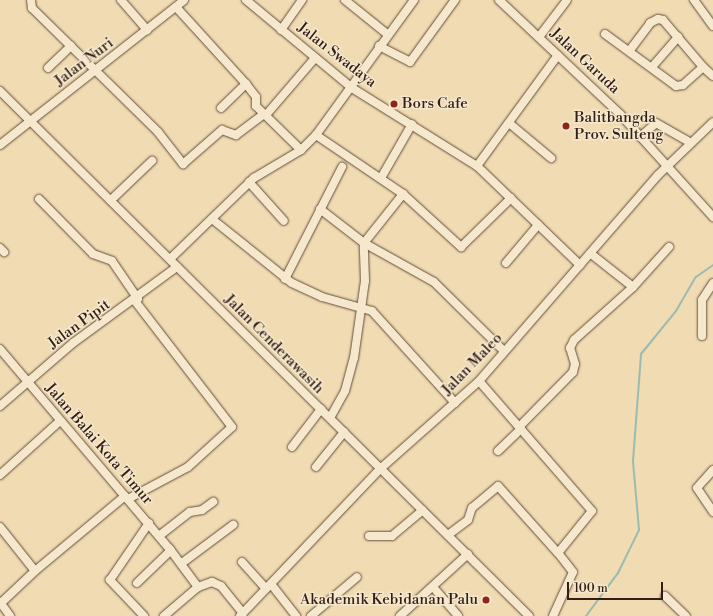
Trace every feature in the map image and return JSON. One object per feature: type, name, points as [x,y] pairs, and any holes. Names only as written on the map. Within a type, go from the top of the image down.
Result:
[{"type":"street","points":[[31,0],[32,8],[158,132],[183,164],[222,130],[236,135],[265,114],[315,58]]},
{"type":"street","points":[[121,0],[147,30]]},
{"type":"street","name":"Jalan Nuri","points":[[0,145],[184,0]]},
{"type":"street","name":"Jalan Swadaya","points":[[246,0],[352,88],[412,124],[477,166],[580,265]]},
{"type":"street","points":[[281,30],[302,0]]},
{"type":"street","points":[[344,0],[387,34]]},
{"type":"street","points":[[170,259],[212,220],[249,182],[274,163],[301,150],[316,135],[352,88],[387,34],[414,0]]},
{"type":"street","points":[[379,46],[410,62],[455,0]]},
{"type":"street","name":"Jalan Garuda","points":[[499,0],[558,55],[640,137],[713,216]]},
{"type":"street","points":[[539,37],[567,0]]},
{"type":"street","points":[[696,0],[713,26]]},
{"type":"street","points":[[176,7],[246,84],[256,97],[256,106],[301,150]]},
{"type":"street","points":[[630,50],[650,23],[658,19],[713,76]]},
{"type":"street","points":[[605,34],[680,86],[703,66]]},
{"type":"street","points":[[652,67],[678,38]]},
{"type":"street","points":[[48,68],[71,46]]},
{"type":"street","points":[[477,166],[558,55]]},
{"type":"street","points":[[221,108],[246,84]]},
{"type":"street","name":"Jalan Cenderawasih","points":[[0,91],[29,122],[111,200],[529,616]]},
{"type":"street","points":[[509,123],[551,158]]},
{"type":"street","points":[[640,137],[656,123],[691,143]]},
{"type":"street","points":[[381,178],[412,124]]},
{"type":"street","name":"Jalan Maleo","points":[[241,614],[380,469],[479,381],[667,166],[712,125]]},
{"type":"street","points":[[316,135],[403,194],[457,245],[467,244],[511,198]]},
{"type":"street","points":[[111,200],[152,161]]},
{"type":"street","points":[[285,279],[342,167]]},
{"type":"street","points":[[249,182],[284,221]]},
{"type":"street","points":[[330,418],[349,378],[362,306],[364,243],[403,194]]},
{"type":"street","points":[[10,616],[0,603],[35,571],[126,498],[188,467],[232,427],[137,300],[112,261],[93,254],[39,200]]},
{"type":"street","points":[[320,209],[364,243],[434,282],[504,351]]},
{"type":"street","points":[[212,220],[285,279],[311,293],[362,306],[387,325],[455,403]]},
{"type":"street","points":[[506,263],[538,225]]},
{"type":"street","points":[[498,451],[573,372],[575,364],[570,348],[574,340],[598,314],[613,308],[669,247]]},
{"type":"street","points":[[591,254],[633,287]]},
{"type":"street","name":"Jalan Pipit","points":[[0,406],[73,343],[137,300],[177,267]]},
{"type":"street","points":[[702,336],[702,300],[713,283]]},
{"type":"street","name":"Jalan Balai Kota Timur","points":[[0,349],[171,550],[198,587]]},
{"type":"street","points":[[479,381],[592,511],[558,553]]},
{"type":"street","points":[[292,447],[320,409]]},
{"type":"street","points":[[0,475],[60,421]]},
{"type":"street","points":[[316,467],[344,432]]},
{"type":"street","points":[[713,470],[697,488],[713,512]]},
{"type":"street","points":[[448,535],[468,520],[472,508],[501,486],[573,572],[553,616]]},
{"type":"street","points":[[159,536],[190,512],[202,510],[213,502]]},
{"type":"street","points":[[369,536],[392,536],[423,510]]},
{"type":"street","points":[[144,616],[110,580],[148,523]]},
{"type":"street","points":[[179,560],[233,525]]},
{"type":"street","points":[[0,527],[35,571]]},
{"type":"street","points":[[137,582],[171,550]]},
{"type":"street","points":[[400,616],[468,554]]},
{"type":"street","points":[[242,562],[296,616]]},
{"type":"street","points":[[311,616],[357,577]]},
{"type":"street","points":[[164,616],[198,587],[217,583],[241,614]]},
{"type":"street","points":[[433,587],[458,616]]},
{"type":"street","points":[[665,596],[686,616]]},
{"type":"waterway","points":[[586,616],[618,573],[639,530],[633,461],[641,354],[676,311],[696,277],[713,265]]},
{"type":"place","name":"Bors Cafe","points":[[394,104]]},
{"type":"place","name":"Balitbangda Prov. Sulteng","points":[[566,126]]},
{"type":"place","name":"Akademik Kebidanan Palu","points":[[486,600]]}]
